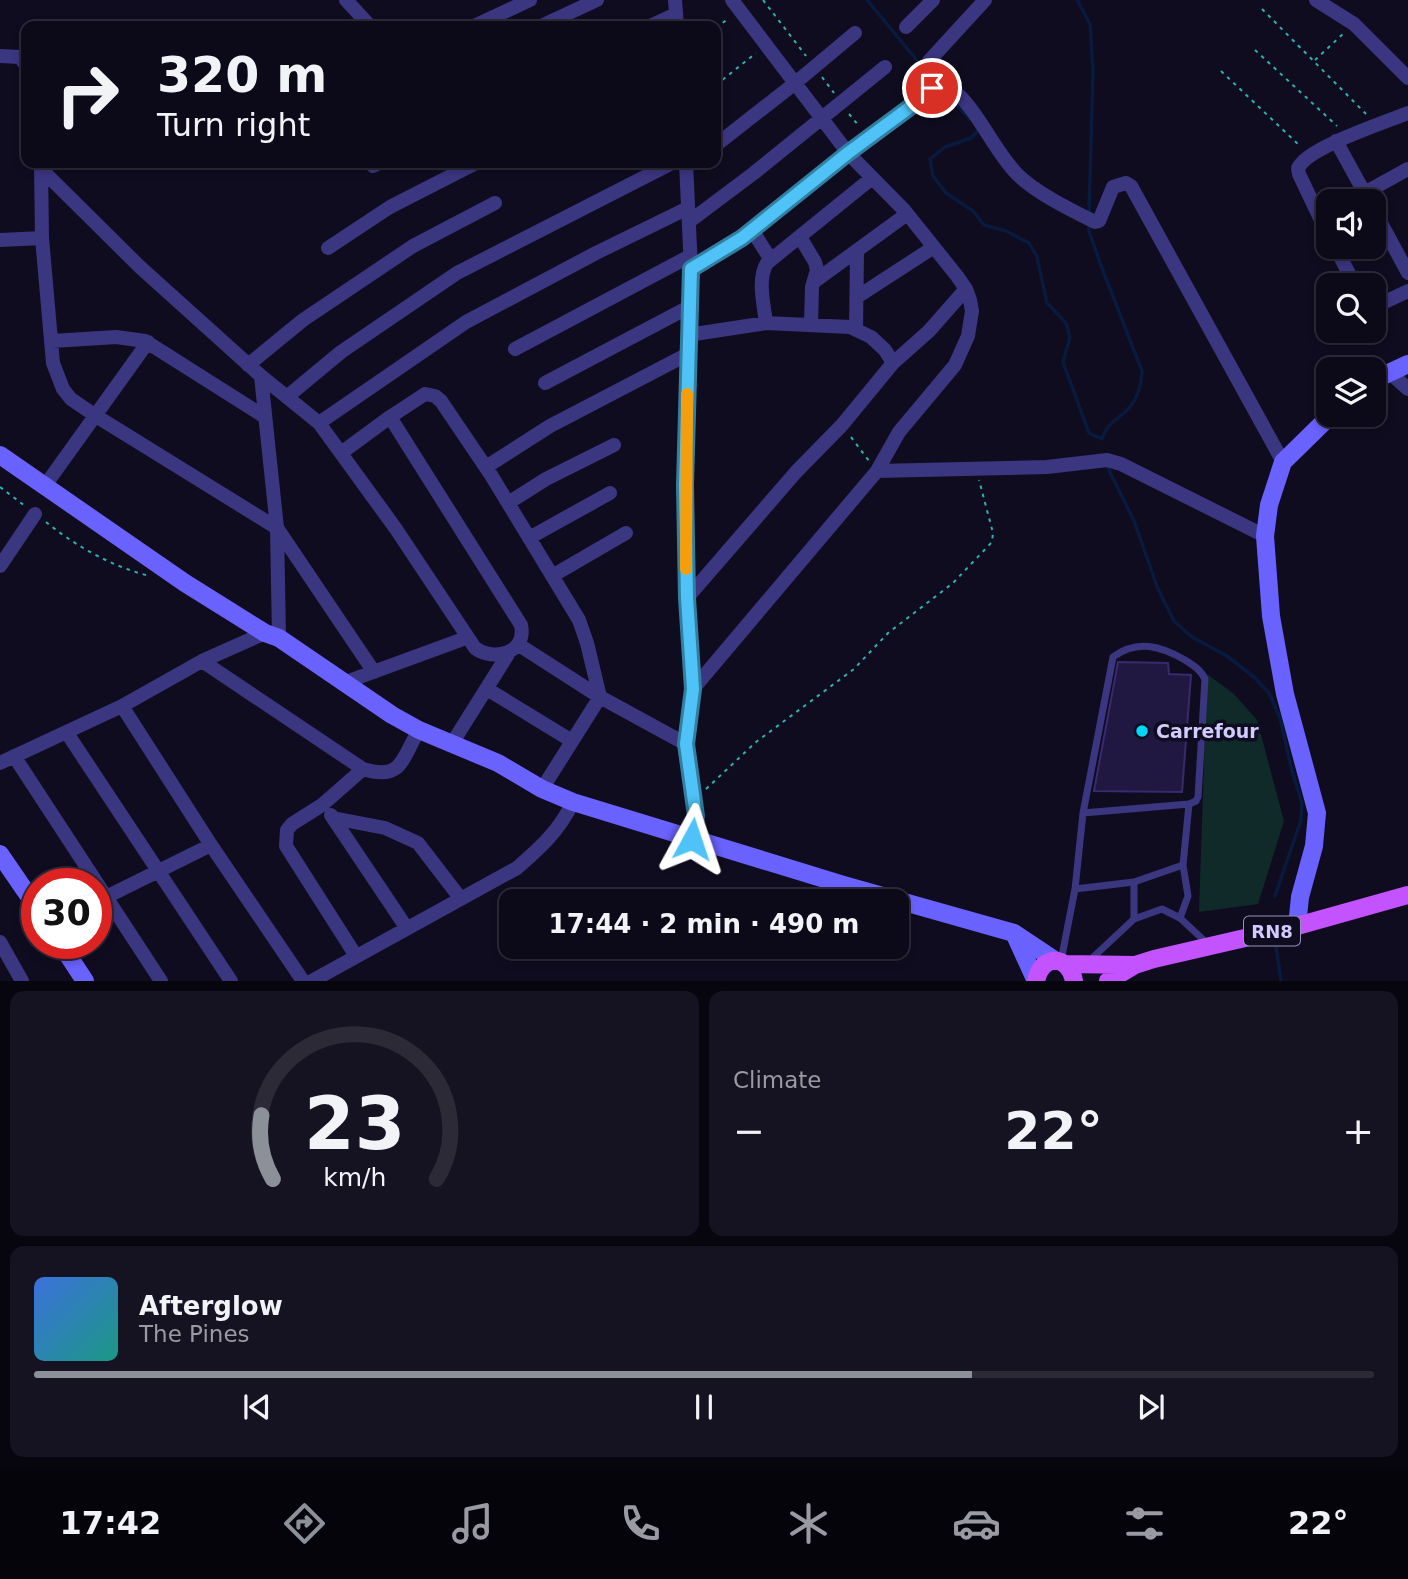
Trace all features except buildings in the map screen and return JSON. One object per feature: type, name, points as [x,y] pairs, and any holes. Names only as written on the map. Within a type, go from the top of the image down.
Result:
[{"type":"main road","name":"RN8","points":[[1061,962],[1135,965],[1297,926],[1408,895]]},
{"type":"main road","points":[[1036,980],[1039,969],[1046,962],[1061,962],[1072,971],[1074,981]]},
{"type":"main road","name":"RN8","points":[[1108,981],[1135,965]]},
{"type":"street","points":[[346,0],[365,21]]},
{"type":"street","points":[[552,21],[597,0]]},
{"type":"street","points":[[906,27],[933,0]]},
{"type":"street","points":[[929,61],[985,0]]},
{"type":"street","points":[[1316,0],[1354,24],[1408,78]]},
{"type":"street","points":[[484,21],[522,2]]},
{"type":"street","points":[[693,689],[877,471],[899,432],[955,365],[968,336],[972,311],[966,289],[934,247],[820,119],[736,5]]},
{"type":"street","points":[[657,21],[676,8]]},
{"type":"street","points":[[721,141],[855,33]]},
{"type":"street","points":[[0,56],[21,58]]},
{"type":"street","points":[[319,423],[466,322],[584,259],[689,215],[754,173],[885,67]]},
{"type":"street","points":[[515,349],[752,230],[921,99],[935,85],[946,84],[977,117],[1017,174],[1079,214],[1095,222],[1102,217],[1113,187],[1126,183],[1131,186],[1283,462]]},
{"type":"street","points":[[1316,202],[1298,174],[1298,168],[1311,156],[1342,139],[1408,113]]},
{"type":"street","points":[[1342,139],[1363,189]]},
{"type":"street","points":[[41,168],[42,238],[52,341],[56,376],[63,389],[96,416],[276,528],[374,672]]},
{"type":"street","points":[[43,168],[139,267],[248,365],[319,423],[396,529],[475,648],[489,656],[501,655],[515,647]]},
{"type":"street","points":[[328,248],[390,207],[466,168]]},
{"type":"street","points":[[288,396],[350,345],[457,273],[662,168]]},
{"type":"street","points":[[688,168],[690,262],[685,485],[687,598],[693,689],[686,744],[695,799],[696,816],[692,839]]},
{"type":"street","points":[[1380,189],[1408,169]]},
{"type":"street","points":[[766,323],[762,279],[764,268],[872,178]]},
{"type":"street","points":[[248,365],[303,320],[413,246],[495,203]]},
{"type":"street","points":[[814,281],[907,214]]},
{"type":"street","points":[[752,230],[771,260]]},
{"type":"street","points":[[1386,232],[1408,273]]},
{"type":"street","points":[[800,237],[817,270],[811,301],[811,325]]},
{"type":"street","points":[[0,240],[42,238]]},
{"type":"street","points":[[856,297],[934,247]]},
{"type":"street","points":[[856,330],[857,252]]},
{"type":"street","points":[[687,598],[796,472],[842,425],[892,363],[929,331],[966,289]]},
{"type":"street","points":[[1386,301],[1408,291]]},
{"type":"street","points":[[545,383],[689,307]]},
{"type":"street","points":[[688,335],[766,323],[850,327],[871,337],[885,350],[892,363]]},
{"type":"street","points":[[52,341],[116,337],[148,342],[265,417]]},
{"type":"street","points":[[44,487],[148,342]]},
{"type":"street","points":[[486,467],[550,426],[688,354]]},
{"type":"street","points":[[1386,374],[1408,364]]},
{"type":"street","points":[[261,376],[276,528],[272,635]]},
{"type":"street","points":[[1386,378],[1408,389]]},
{"type":"street","points":[[341,453],[425,394],[435,396],[486,467],[579,620],[600,697],[542,789]]},
{"type":"street","points":[[390,417],[521,625],[523,635],[451,745]]},
{"type":"street","points":[[1297,926],[1300,897],[1314,846],[1317,813],[1283,681],[1271,616],[1265,536],[1269,505],[1283,462],[1319,427]]},
{"type":"street","points":[[508,503],[546,479],[614,445]]},
{"type":"street","points":[[0,455],[185,583],[346,682],[392,715],[451,745],[498,763],[542,789],[573,802],[692,839],[1014,933],[1061,962]]},
{"type":"street","points":[[877,471],[1046,467],[1107,460],[1121,464],[1265,536]]},
{"type":"street","points":[[529,538],[610,493]]},
{"type":"street","points":[[0,566],[36,514]]},
{"type":"street","points":[[552,576],[626,533]]},
{"type":"street","points":[[0,763],[122,706],[202,662],[272,635]]},
{"type":"street","points":[[346,682],[466,638]]},
{"type":"street","points":[[515,647],[686,744]]},
{"type":"street","points":[[202,662],[363,769],[388,774],[397,768],[419,730]]},
{"type":"street","points":[[486,689],[572,741]]},
{"type":"street","points":[[122,706],[303,981]]},
{"type":"street","points":[[67,733],[231,981]]},
{"type":"street","points":[[14,756],[82,868]]},
{"type":"street","points":[[356,956],[286,846],[287,830],[292,824],[322,805],[363,769]]},
{"type":"street","points":[[312,981],[517,868],[539,850],[562,824],[573,802]]},
{"type":"street","points":[[322,805],[406,928]]},
{"type":"street","points":[[333,818],[385,828],[418,843],[461,899]]},
{"type":"street","points":[[112,894],[211,845]]},
{"type":"street","points":[[0,854],[21,885]]},
{"type":"street","points":[[112,914],[161,981]]},
{"type":"street","points":[[1014,933],[1036,980]]},
{"type":"street","points":[[0,942],[19,979]]},
{"type":"street","points":[[71,959],[85,981]]},
{"type":"lane","points":[[1061,962],[1075,889],[1083,813],[1113,657],[1139,645],[1167,650],[1197,669],[1205,678],[1199,791],[1196,801],[1189,804],[1083,813]]},
{"type":"lane","points":[[1180,918],[1188,896],[1183,865],[1189,804]]},
{"type":"lane","points":[[1075,889],[1134,882],[1183,865]]},
{"type":"lane","points":[[1134,882],[1134,919]]},
{"type":"lane","points":[[1085,964],[1134,919],[1162,909],[1180,918],[1209,946]]},
{"type":"path","points":[[721,22],[736,5]]},
{"type":"path","points":[[1262,9],[1377,125]]},
{"type":"path","points":[[1314,61],[1354,24]]},
{"type":"path","points":[[721,81],[766,46]]},
{"type":"path","points":[[1255,50],[1342,139]]},
{"type":"path","points":[[1221,71],[1311,156]]},
{"type":"path","points":[[842,425],[877,471]]},
{"type":"path","points":[[695,799],[756,742],[855,669],[888,633],[953,583],[992,542],[991,522],[976,469]]},
{"type":"path","points":[[0,487],[61,534],[130,571],[153,577]]},
{"type":"green space","points":[[1207,674],[1234,694],[1257,720],[1284,821],[1258,904],[1199,912]]},
{"type":"waterway","points":[[867,0],[934,81]]},
{"type":"waterway","points":[[1077,0],[1090,24],[1093,70],[1089,215]]},
{"type":"waterway","points":[[939,87],[970,119]]},
{"type":"waterway","points":[[977,128],[978,131],[971,138],[945,147],[930,159],[933,176],[946,193],[973,211],[984,225],[1006,231],[1029,243],[1037,257],[1047,303],[1066,323],[1070,337],[1063,362],[1089,433],[1102,439],[1109,426],[1134,401],[1140,387],[1142,371],[1100,263],[1089,231],[1089,223]]},
{"type":"waterway","points":[[1106,464],[1134,521],[1158,589],[1174,621],[1192,637],[1227,656],[1254,677],[1269,693],[1280,718],[1302,803],[1301,820],[1275,896]]},
{"type":"waterway","points":[[1275,940],[1281,981]]},
{"type":"slow traffic","points":[[686,569],[687,394]]},
{"type":"place","name":"Carrefour","points":[[1142,731]]},
{"type":"route","points":[[692,839],[696,816],[693,779],[686,744],[693,689],[687,598],[685,485],[691,269],[742,238],[932,88]]}]
